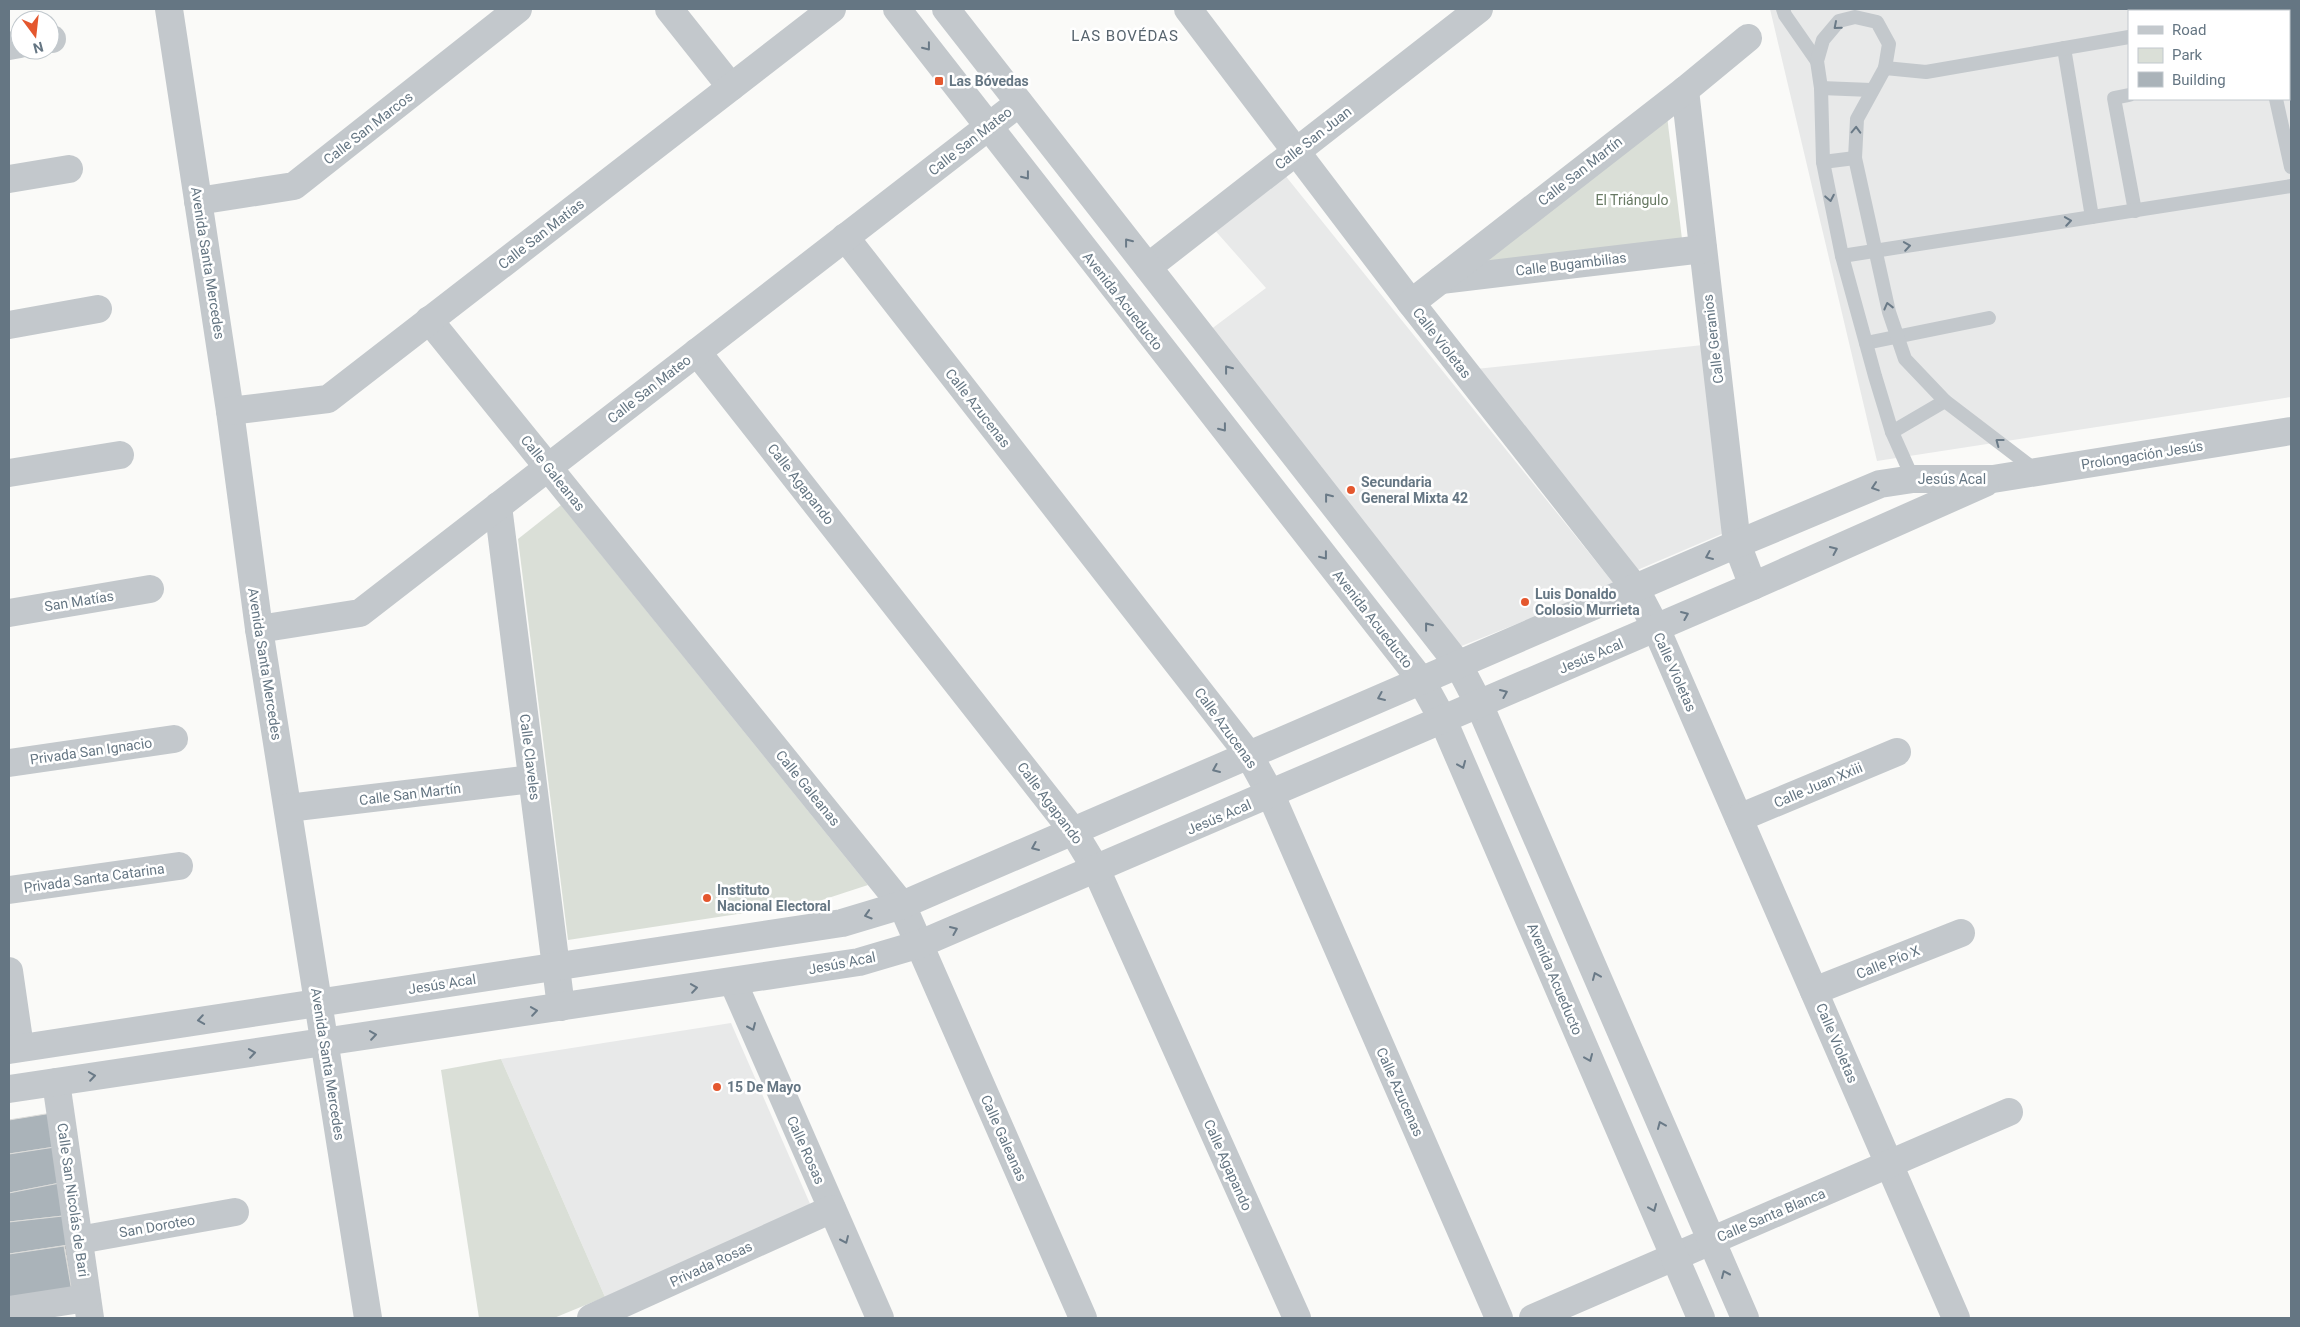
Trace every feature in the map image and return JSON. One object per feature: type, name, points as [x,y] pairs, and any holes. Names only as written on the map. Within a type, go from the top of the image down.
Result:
[{"type":"street","name":"Avenida Santa Mercedes","points":[[169,9],[230,411],[259,629],[368,1318]]},
{"type":"street","name":"Calle San Marcos","points":[[198,201],[294,186],[518,9]]},
{"type":"street","points":[[669,9],[731,87]]},
{"type":"street","name":"Calle San Matías","points":[[230,411],[328,399],[832,9]]},
{"type":"street","name":"Avenida Acueducto","points":[[897,9],[1421,680],[1443,720],[1701,1318]]},
{"type":"street","points":[[946,9],[1458,664],[1479,704],[1745,1318]]},
{"type":"street","name":"Calle Violetas","points":[[1188,9],[1411,302],[1635,588],[1656,628],[1956,1318]]},
{"type":"street","name":"Calle San Juan","points":[[1148,267],[1479,9]]},
{"type":"street","name":"Calle San Martín","points":[[1411,302],[1685,90],[1748,38]]},
{"type":"street","name":"Calle Geranios","points":[[1685,90],[1737,544],[1753,586]]},
{"type":"street","name":"Calle San Mateo","points":[[259,629],[360,613],[1019,102]]},
{"type":"street","points":[[9,179],[69,169]]},
{"type":"street","name":"Calle Azucenas","points":[[846,237],[1249,755],[1271,795],[1498,1318]]},
{"type":"street","name":"Calle Bugambilias","points":[[1440,280],[1703,249]]},
{"type":"street","points":[[9,325],[98,309]]},
{"type":"street","name":"Calle Galeanas","points":[[430,320],[902,905],[1083,1318]]},
{"type":"street","name":"Calle Agapando","points":[[697,352],[1073,831],[1096,869],[1297,1318]]},
{"type":"street","name":"Prolongación Jesús","points":[[1993,479],[2291,431]]},
{"type":"street","points":[[9,473],[120,456]]},
{"type":"street","name":"Jesús Acal","points":[[15,1049],[842,924],[902,905],[1458,664],[1871,488],[1913,479],[1993,479]]},
{"type":"street","name":"Jesús Acal","points":[[9,1088],[733,982],[859,962],[920,944],[1271,795],[1753,586],[1993,479]]},
{"type":"street","name":"Calle Claveles","points":[[498,506],[561,1007]]},
{"type":"street","name":"San Matías","points":[[9,613],[150,589]]},
{"type":"street","name":"Privada San Ignacio","points":[[9,763],[174,739]]},
{"type":"street","name":"Calle Juan Xxiii","points":[[1739,818],[1897,752]]},
{"type":"street","name":"Calle San Martín","points":[[288,808],[532,779]]},
{"type":"street","name":"Privada Santa Catarina","points":[[9,890],[179,866]]},
{"type":"street","name":"Calle Pío X","points":[[1814,991],[1961,933]]},
{"type":"street","points":[[9,971],[15,1049]]},
{"type":"street","name":"Calle Rosas","points":[[733,982],[880,1318]]},
{"type":"street","name":"Calle San Nicolás de Bari","points":[[56,1082],[89,1308]]},
{"type":"street","name":"Calle Santa Blanca","points":[[1533,1318],[2009,1112]]},
{"type":"street","name":"Privada Rosas","points":[[591,1318],[832,1209]]},
{"type":"street","name":"San Doroteo","points":[[79,1240],[235,1212]]},
{"type":"street","points":[[9,1310],[89,1308]]},
{"type":"lane","points":[[1783,9],[1785,15],[1817,61]]},
{"type":"lane","points":[[1913,479],[1892,432],[1866,343],[1842,256],[1823,162],[1821,88],[1817,61],[1823,40],[1839,21],[1855,17],[1877,22],[1889,44],[1885,68],[1856,119],[1855,158],[1889,312],[1905,359],[1945,400],[2038,472]]},
{"type":"lane","points":[[1885,68],[1926,72],[2128,37]]},
{"type":"lane","points":[[2064,48],[2092,217]]},
{"type":"lane","points":[[1821,88],[1871,90]]},
{"type":"lane","points":[[2128,95],[2114,98],[2135,211]]},
{"type":"lane","points":[[2276,100],[2291,167]]},
{"type":"lane","points":[[1823,162],[1855,158]]},
{"type":"lane","points":[[1842,256],[2291,186]]},
{"type":"lane","points":[[1866,343],[1989,318]]},
{"type":"lane","points":[[1892,432],[1945,400]]},
{"type":"shaded area","points":[[1770,9],[2270,9],[2128,10],[2128,100],[2290,100],[2290,94],[2291,397],[1877,461]]},
{"type":"shaded area","points":[[1284,174],[1615,585],[1459,647],[1210,330],[1266,288],[1212,227]]},
{"type":"shaded area","points":[[1703,345],[1724,533],[1635,571],[1476,369]]},
{"type":"shaded area","points":[[731,1023],[811,1206],[605,1297],[501,1059]]},
{"type":"green space","name":"El Triángulo","points":[[1667,116],[1682,239],[1478,263]]},
{"type":"green space","points":[[561,505],[868,885],[816,902],[568,940],[518,539]]},
{"type":"green space","points":[[501,1059],[605,1297],[554,1318],[479,1318],[441,1070]]},
{"type":"building","points":[[52,1113],[55,1147],[9,1154],[9,1120]]},
{"type":"building","points":[[55,1147],[60,1183],[9,1193],[9,1154]]},
{"type":"building","points":[[60,1183],[63,1216],[9,1222],[9,1193]]},
{"type":"building","points":[[63,1216],[68,1245],[9,1254],[9,1222]]},
{"type":"building","points":[[64,1246],[72,1292],[9,1303],[9,1254]]},
{"type":"place","name":"Las Bóvedas","points":[[939,81]]},
{"type":"place","name":"Secundaria General Mixta 42","points":[[1351,490]]},
{"type":"place","name":"Luis Donaldo Colosio Murrieta","points":[[1525,602]]},
{"type":"place","name":"Instituto Nacional Electoral","points":[[707,898]]},
{"type":"place","name":"15 De Mayo","points":[[717,1087]]},
{"type":"district","name":"LAS BOVÉDAS","points":[[1125,36]]}]
